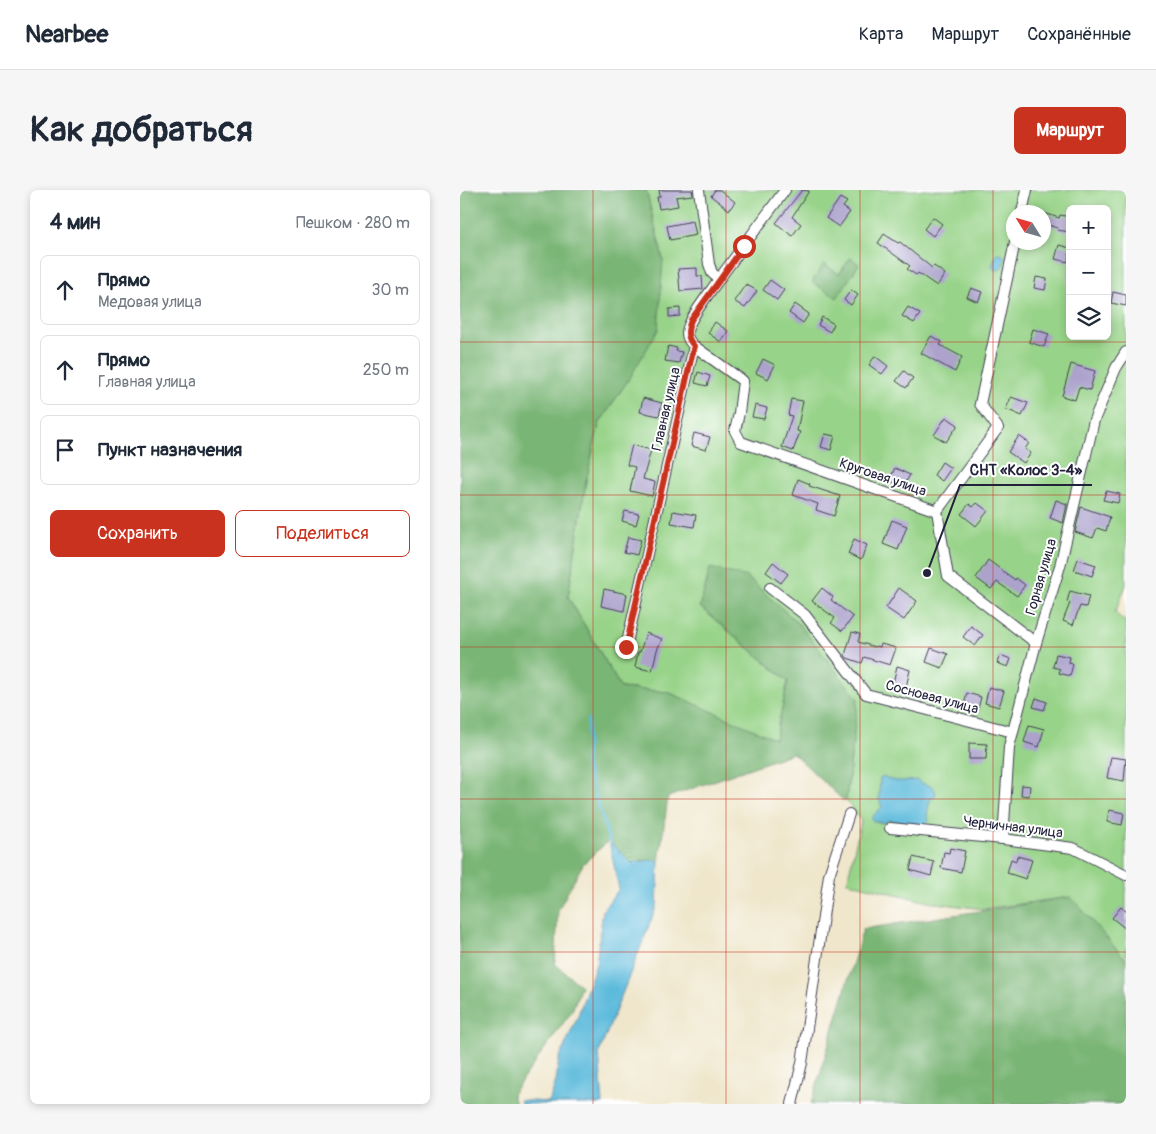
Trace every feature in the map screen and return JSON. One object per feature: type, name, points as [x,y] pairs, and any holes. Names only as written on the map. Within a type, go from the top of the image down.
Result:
[{"type":"street","points":[[699,190],[709,264],[712,273],[719,279],[785,190]]},
{"type":"street","points":[[1024,205],[1027,190]]},
{"type":"street","name":"Круговая улица","points":[[694,346],[743,381],[735,431],[741,442],[937,511],[998,428],[980,404],[1014,250]]},
{"type":"street","name":"Главная улица","points":[[626,647],[694,346],[688,340],[687,330],[691,320],[719,279]]},
{"type":"street","name":"Горная улица","points":[[937,511],[948,576],[1036,642],[1060,566],[1094,420],[1116,368],[1126,352]]},
{"type":"street","name":"Сосновая улица","points":[[770,588],[805,615],[866,694],[1013,732]]},
{"type":"street","points":[[1003,839],[1009,747],[1036,642]]},
{"type":"street","points":[[792,1104],[802,1063],[829,875],[849,814]]},
{"type":"street","name":"Черничная улица","points":[[890,828],[1073,848],[1126,875]]},
{"type":"green space","points":[[460,190],[646,190],[663,259],[658,330],[599,424],[586,481],[568,597],[621,688],[668,692],[775,739],[788,681],[700,607],[710,568],[747,577],[799,624],[858,699],[846,800],[844,801],[793,753],[668,797],[659,861],[651,860],[631,863],[608,841],[583,864],[558,910],[555,964],[581,986],[572,1011],[512,1094],[515,1104],[460,1104]]},
{"type":"green space","points":[[646,190],[1126,190],[1126,585],[1115,613],[1126,622],[1126,960],[1070,897],[983,909],[928,902],[847,882],[861,821],[846,800],[858,699],[700,607],[788,681],[775,740],[668,692],[621,688],[568,597],[586,481],[599,424],[632,374],[663,259]]},
{"type":"green space","points":[[850,258],[859,264],[837,298],[812,282],[824,264],[839,274]]},
{"type":"green space","points":[[1071,897],[1126,960],[1126,1104],[811,1104],[863,929]]},
{"type":"water","points":[[999,253],[1005,259],[1002,267],[995,270],[992,267],[996,254]]},
{"type":"water","points":[[883,776],[895,781],[917,780],[933,787],[936,792],[935,796],[930,800],[927,814],[929,821],[925,825],[888,820],[884,823],[873,821],[872,817],[882,807],[879,799],[880,778]]},
{"type":"water","points":[[609,841],[631,863],[651,860],[659,861],[657,905],[599,1053],[603,1104],[521,1104],[519,1100],[549,1102],[556,1081],[559,1059],[577,1018],[596,964],[603,910],[619,889]]},
{"type":"building","points":[[659,190],[692,190],[693,195],[676,197],[678,206],[659,209],[657,197],[660,197]]},
{"type":"building","points":[[715,190],[720,190],[735,202],[729,210],[711,196]]},
{"type":"building","points":[[802,190],[809,191],[792,217],[801,224],[792,236],[776,223]]},
{"type":"building","points":[[840,198],[847,202],[843,207],[850,212],[839,227],[826,218]]},
{"type":"building","points":[[1051,215],[1059,218],[1060,215],[1066,216],[1066,231],[1057,230],[1058,228],[1051,226]]},
{"type":"building","points":[[933,217],[942,224],[933,236],[924,229]]},
{"type":"building","points":[[693,221],[696,235],[670,240],[667,226]]},
{"type":"building","points":[[884,234],[898,243],[900,242],[932,268],[934,266],[945,274],[937,286],[918,273],[916,275],[907,269],[910,266],[878,243]]},
{"type":"building","points":[[1059,245],[1066,247],[1066,262],[1055,259]]},
{"type":"building","points":[[697,268],[697,276],[702,276],[703,289],[680,291],[678,269]]},
{"type":"building","points":[[1036,277],[1047,279],[1045,290],[1034,288]]},
{"type":"building","points":[[770,280],[784,290],[777,300],[763,290]]},
{"type":"building","points":[[746,284],[757,291],[745,308],[734,301]]},
{"type":"building","points":[[971,288],[982,292],[978,302],[967,297]]},
{"type":"building","points":[[851,290],[858,295],[851,305],[844,300]]},
{"type":"building","points":[[1113,292],[1126,295],[1126,306],[1111,303]]},
{"type":"building","points":[[795,304],[809,314],[803,323],[789,313]]},
{"type":"building","points":[[908,307],[920,314],[914,323],[902,316]]},
{"type":"building","points":[[680,308],[680,316],[669,317],[669,309]]},
{"type":"building","points":[[822,317],[834,324],[830,332],[818,325]]},
{"type":"building","points":[[715,322],[728,331],[721,342],[708,333]]},
{"type":"building","points":[[1033,329],[1049,334],[1044,347],[1029,342]]},
{"type":"building","points":[[931,336],[942,342],[940,345],[962,357],[955,372],[921,353]]},
{"type":"building","points":[[668,346],[677,348],[676,351],[682,352],[679,363],[665,361]]},
{"type":"building","points":[[875,356],[888,366],[882,374],[869,365]]},
{"type":"building","points":[[763,359],[775,365],[768,379],[756,373]]},
{"type":"building","points":[[1071,364],[1095,371],[1090,390],[1079,387],[1075,400],[1062,396]]},
{"type":"building","points":[[904,371],[913,378],[906,388],[896,381]]},
{"type":"building","points":[[698,372],[710,376],[707,386],[695,383]]},
{"type":"building","points":[[1011,397],[1028,403],[1022,416],[1006,409]]},
{"type":"building","points":[[643,398],[662,403],[659,416],[640,412]]},
{"type":"building","points":[[791,399],[803,401],[797,431],[800,432],[793,451],[782,447],[792,416],[788,415]]},
{"type":"building","points":[[755,405],[767,408],[764,419],[752,417]]},
{"type":"building","points":[[946,417],[958,425],[946,442],[934,435]]},
{"type":"building","points":[[694,433],[710,437],[706,450],[691,446]]},
{"type":"building","points":[[825,434],[835,436],[831,450],[821,447]]},
{"type":"building","points":[[1019,436],[1029,443],[1025,449],[1031,453],[1024,463],[1008,452]]},
{"type":"building","points":[[632,445],[651,450],[643,479],[655,482],[652,496],[630,491],[635,467],[627,465]]},
{"type":"building","points":[[942,462],[951,468],[942,481],[934,475]]},
{"type":"building","points":[[895,468],[910,475],[903,487],[889,480]]},
{"type":"building","points":[[798,479],[810,484],[809,486],[840,496],[834,516],[816,510],[818,504],[793,495]]},
{"type":"building","points":[[1106,491],[1120,494],[1118,503],[1103,500]]},
{"type":"building","points":[[1056,500],[1067,504],[1063,523],[1050,518]]},
{"type":"building","points":[[977,503],[988,511],[976,526],[961,514],[969,504],[973,507]]},
{"type":"building","points":[[1081,507],[1110,517],[1106,531],[1097,528],[1093,538],[1075,532]]},
{"type":"building","points":[[625,511],[639,514],[636,525],[622,521]]},
{"type":"building","points":[[673,511],[696,515],[694,527],[671,523]]},
{"type":"building","points":[[892,520],[907,526],[898,550],[883,544]]},
{"type":"building","points":[[628,537],[641,540],[637,555],[624,552]]},
{"type":"building","points":[[854,539],[867,545],[861,560],[848,554]]},
{"type":"building","points":[[1078,559],[1096,565],[1092,576],[1074,570]]},
{"type":"building","points":[[988,560],[1025,585],[1017,596],[997,582],[991,589],[976,578]]},
{"type":"building","points":[[773,562],[788,574],[781,583],[766,572]]},
{"type":"building","points":[[822,588],[833,597],[831,600],[853,617],[842,631],[831,623],[835,618],[812,601]]},
{"type":"building","points":[[899,588],[917,601],[904,620],[886,608]]},
{"type":"building","points":[[604,589],[627,594],[624,611],[601,606]]},
{"type":"building","points":[[1070,591],[1089,596],[1086,607],[1080,606],[1073,625],[1063,621],[1070,603],[1067,602]]},
{"type":"building","points":[[971,626],[983,635],[975,646],[963,637]]},
{"type":"building","points":[[852,632],[860,634],[858,642],[875,647],[880,647],[881,644],[896,648],[890,665],[864,657],[862,663],[847,658],[845,655]]},
{"type":"building","points":[[646,633],[662,639],[652,671],[635,667],[638,652],[640,652]]},
{"type":"building","points":[[931,648],[948,654],[942,668],[926,662]]},
{"type":"building","points":[[1056,654],[1070,657],[1069,663],[1073,664],[1070,676],[1059,673],[1060,669],[1053,667]]},
{"type":"building","points":[[1000,655],[1011,659],[1008,667],[997,663]]},
{"type":"building","points":[[897,666],[910,670],[906,687],[893,683]]},
{"type":"building","points":[[989,687],[1004,691],[999,707],[985,703]]},
{"type":"building","points":[[967,693],[981,697],[977,713],[963,709]]},
{"type":"building","points":[[1036,698],[1047,702],[1044,710],[1033,707]]},
{"type":"building","points":[[1029,725],[1044,729],[1039,747],[1024,742]]},
{"type":"building","points":[[969,743],[987,744],[986,759],[969,759]]},
{"type":"building","points":[[1111,757],[1126,759],[1124,781],[1107,778]]},
{"type":"building","points":[[1022,785],[1030,786],[1029,796],[1021,795]]},
{"type":"building","points":[[1109,810],[1124,813],[1122,825],[1107,822]]},
{"type":"building","points":[[950,848],[965,851],[961,872],[941,868],[944,852],[949,853]]},
{"type":"building","points":[[1017,856],[1032,860],[1026,879],[1007,873],[1011,859],[1016,861]]},
{"type":"building","points":[[913,857],[934,862],[931,876],[910,870]]},
{"type":"building","points":[[1121,907],[1126,911],[1126,929],[1112,918]]},
{"type":"waterway","points":[[588,719],[586,766],[610,843]]},
{"type":"waterway","points":[[1125,1104],[1126,1098]]},
{"type":"place","name":"СНТ «Колос 3-4»","points":[[927,573]]},
{"type":"route","points":[[626,647],[694,346],[688,340],[687,330],[691,320],[744,246]]}]
